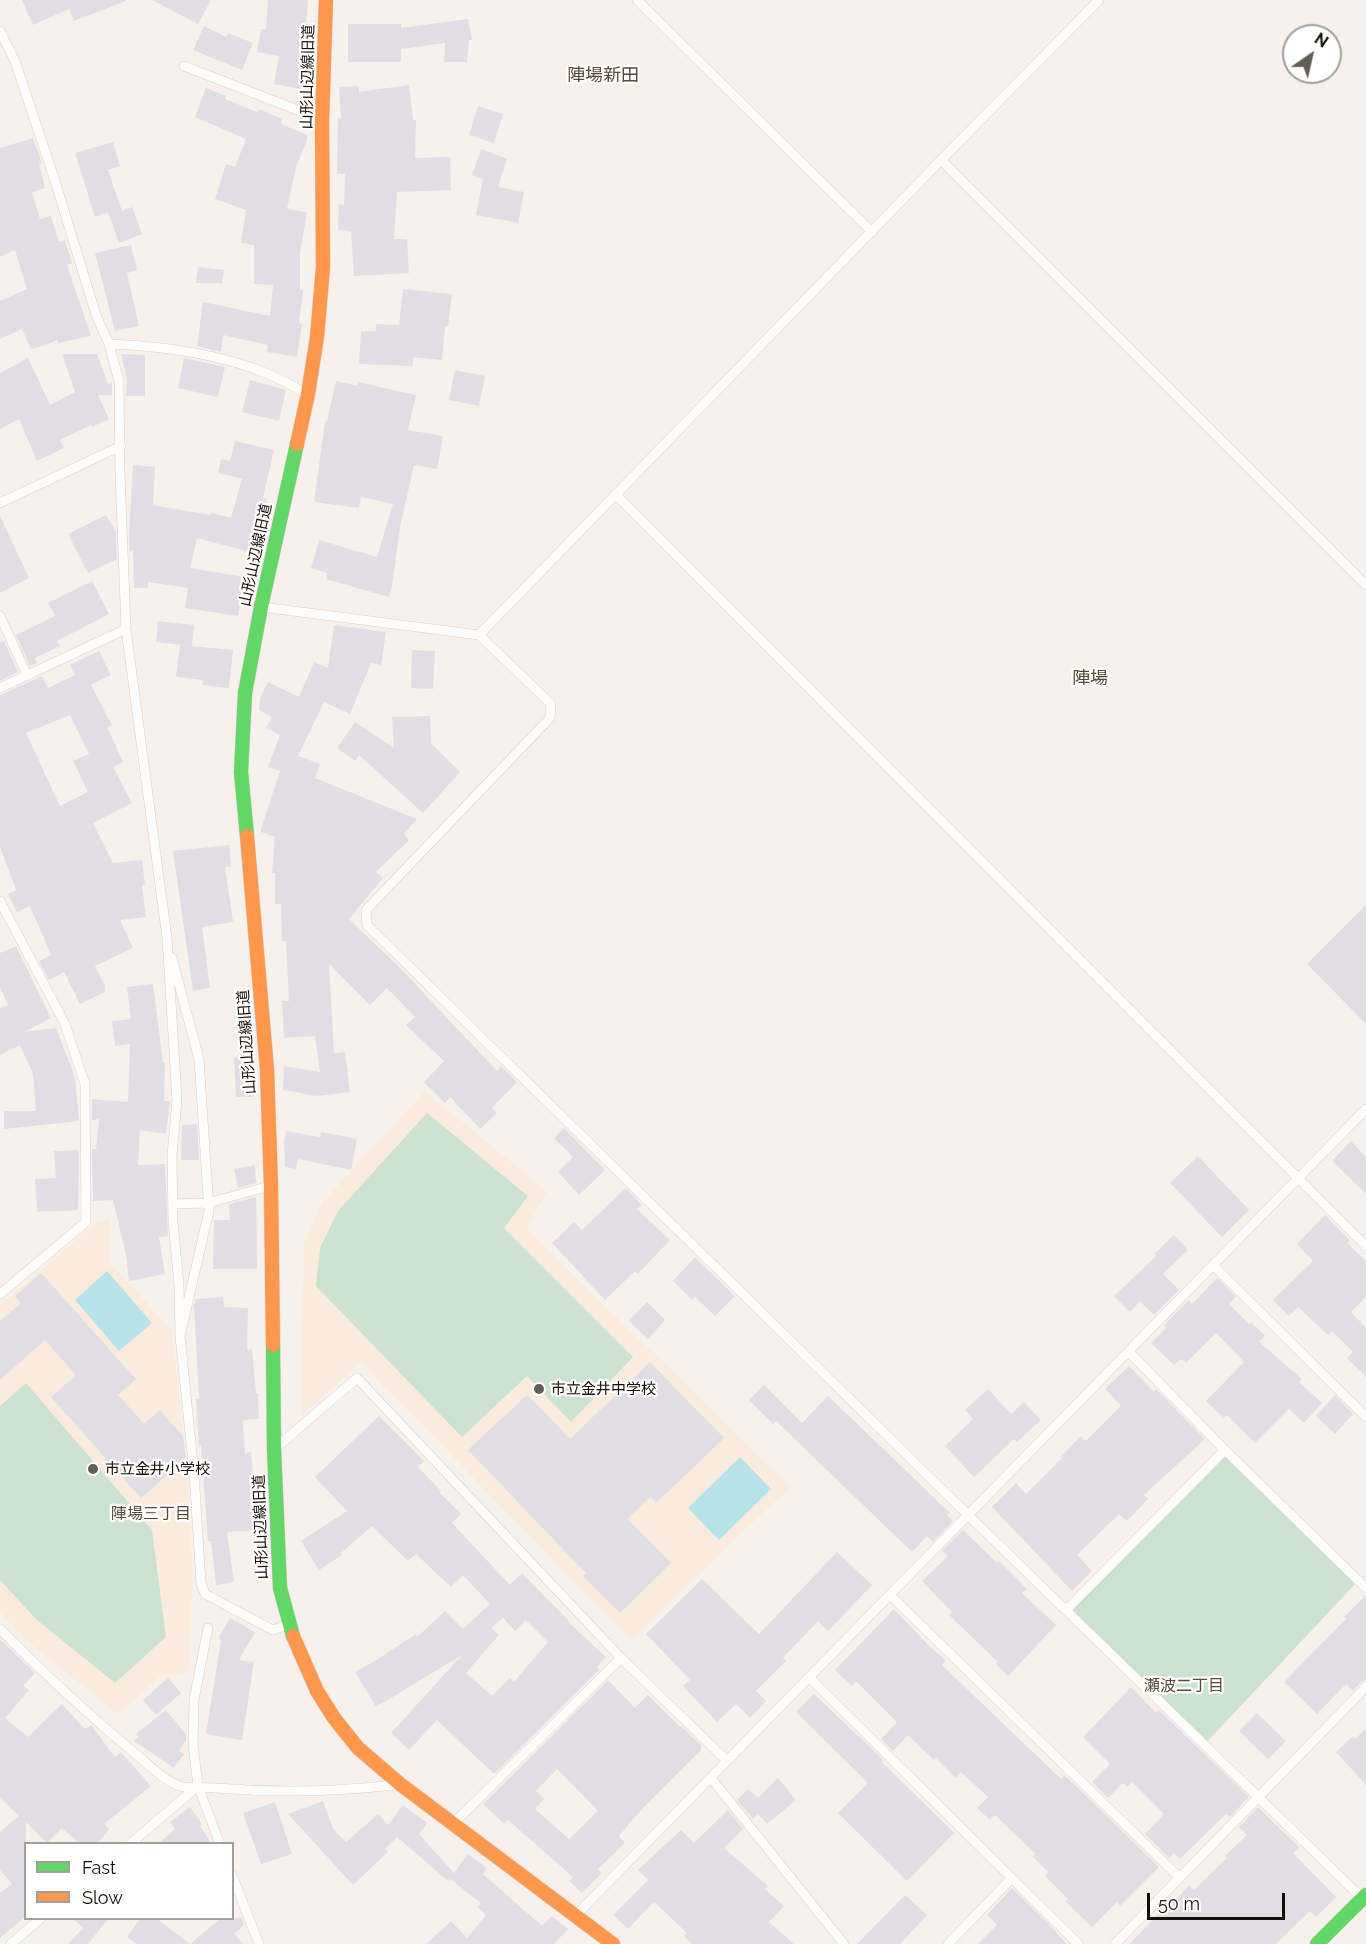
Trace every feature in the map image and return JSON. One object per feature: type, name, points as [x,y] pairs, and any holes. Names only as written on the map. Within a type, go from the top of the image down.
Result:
[{"type":"street","name":"山形山辺線旧道","points":[[326,0],[322,120],[323,267],[317,337],[308,394],[261,607],[245,693],[241,772],[267,1071],[271,1186],[274,1449],[280,1588],[289,1624],[305,1668],[334,1718],[358,1748],[400,1784],[576,1916],[597,1936],[613,1944]]},
{"type":"street","points":[[1317,1944],[1365,1898]]},
{"type":"lane","points":[[637,0],[872,232]]},
{"type":"lane","points":[[479,635],[1099,0]]},
{"type":"lane","points":[[0,31],[15,61],[96,315],[109,344],[119,381],[126,629],[167,938],[177,1100],[172,1155],[173,1204],[180,1336],[194,1473],[201,1583],[205,1594],[273,1630],[289,1624]]},
{"type":"lane","points":[[184,66],[322,120]]},
{"type":"lane","points":[[941,160],[1366,585]]},
{"type":"lane","points":[[109,344],[156,346],[222,359],[267,373],[308,394]]},
{"type":"lane","points":[[0,503],[121,446]]},
{"type":"lane","points":[[616,495],[1366,1246]]},
{"type":"lane","points":[[261,607],[479,635],[551,704],[550,718],[366,910],[367,925],[968,1515],[1365,1898]]},
{"type":"lane","points":[[0,616],[27,675]]},
{"type":"lane","points":[[0,688],[126,629]]},
{"type":"lane","points":[[0,901],[65,1024],[85,1084],[86,1222],[0,1294]]},
{"type":"lane","points":[[167,938],[199,1059],[209,1211],[180,1336]]},
{"type":"lane","points":[[576,1916],[1366,1109]]},
{"type":"lane","points":[[173,1204],[208,1203],[271,1186]]},
{"type":"lane","points":[[1214,1266],[1366,1417]]},
{"type":"lane","points":[[1129,1352],[1366,1588]]},
{"type":"lane","points":[[274,1449],[357,1378],[621,1658],[727,1761]]},
{"type":"lane","points":[[1067,1609],[1225,1450]]},
{"type":"lane","points":[[890,1595],[1180,1878]]},
{"type":"lane","points":[[208,1628],[194,1700],[193,1744],[198,1786],[219,1842]]},
{"type":"lane","points":[[0,1629],[79,1706],[145,1762],[167,1779],[183,1787],[198,1786],[261,1792],[347,1791],[400,1784]]},
{"type":"lane","points":[[453,1823],[621,1658]]},
{"type":"lane","points":[[810,1678],[1078,1944]]},
{"type":"lane","points":[[1115,1944],[1366,1687]]},
{"type":"lane","points":[[711,1778],[844,1944]]},
{"type":"lane","points":[[132,1842],[198,1786]]},
{"type":"lane","points":[[948,1944],[1012,1878]]},
{"type":"lane","points":[[234,1880],[259,1944]]},
{"type":"lane","points":[[11,1944],[39,1920]]},
{"type":"shaded area","name":"市立金井中学校","points":[[425,1091],[547,1192],[526,1228],[790,1487],[631,1640],[361,1362],[301,1416],[304,1244],[322,1203]]},
{"type":"shaded area","name":"市立金井小学校","points":[[110,1219],[110,1263],[172,1330],[190,1507],[192,1574],[190,1663],[186,1673],[163,1674],[118,1714],[26,1640],[0,1612],[0,1305],[97,1222]]},
{"type":"green space","points":[[427,1113],[528,1196],[504,1228],[633,1357],[571,1422],[527,1376],[462,1437],[316,1286],[320,1248],[338,1211]]},
{"type":"green space","points":[[26,1383],[152,1530],[166,1637],[115,1683],[37,1620],[0,1580],[0,1406]]},
{"type":"green space","points":[[1225,1450],[1358,1581],[1205,1744],[1067,1609]]},
{"type":"water","points":[[107,1271],[152,1323],[119,1351],[75,1300]]},
{"type":"water","points":[[740,1457],[771,1489],[719,1540],[688,1508]]},
{"type":"building","points":[[22,0],[126,1],[74,21],[69,9],[33,25]]},
{"type":"building","points":[[152,0],[211,0],[198,24]]},
{"type":"building","points":[[268,0],[308,0],[305,36],[310,37],[310,40],[301,89],[274,84],[279,56],[257,52],[261,29],[266,29]]},
{"type":"building","points":[[468,19],[472,40],[469,40],[467,62],[444,62],[445,43],[401,49],[401,62],[348,62],[348,24],[401,24],[401,28]]},
{"type":"building","points":[[204,26],[226,37],[228,33],[253,43],[242,70],[193,50]]},
{"type":"building","points":[[409,85],[413,120],[416,120],[415,158],[450,157],[451,190],[397,192],[394,239],[407,239],[409,273],[354,276],[351,231],[338,230],[339,204],[344,205],[345,174],[337,174],[338,118],[341,118],[339,87],[359,86],[359,92]]},
{"type":"building","points":[[206,88],[226,96],[225,99],[257,112],[259,109],[282,119],[281,124],[307,135],[296,167],[287,209],[307,212],[300,253],[300,290],[303,290],[299,323],[302,324],[297,357],[267,352],[268,345],[223,335],[221,352],[197,346],[203,302],[270,316],[273,285],[254,284],[254,245],[241,243],[246,210],[215,199],[226,164],[235,167],[246,139],[195,117]]},
{"type":"building","points":[[478,106],[503,114],[494,143],[469,135]]},
{"type":"building","points":[[33,138],[42,163],[39,164],[45,188],[32,192],[40,219],[51,216],[59,242],[65,240],[72,263],[67,265],[91,336],[58,343],[57,340],[31,349],[22,329],[0,339],[0,301],[27,289],[15,250],[0,257],[0,148]]},
{"type":"building","points":[[113,142],[120,166],[108,170],[122,211],[132,207],[142,234],[119,243],[108,212],[95,217],[75,153]]},
{"type":"building","points":[[481,149],[507,159],[498,187],[524,192],[518,223],[476,215],[483,179],[472,175]]},
{"type":"building","points":[[131,245],[137,270],[127,273],[139,326],[115,331],[95,253]]},
{"type":"building","points":[[198,267],[224,270],[222,283],[196,283]]},
{"type":"building","points":[[403,289],[452,294],[448,326],[445,326],[442,360],[413,357],[413,366],[359,364],[361,331],[376,331],[376,324],[399,325]]},
{"type":"building","points":[[62,354],[97,354],[108,384],[112,383],[112,395],[98,395],[109,419],[60,440],[64,448],[37,461],[19,419],[0,429],[0,373],[28,358],[50,405],[75,392]]},
{"type":"building","points":[[121,354],[145,355],[145,396],[126,396],[127,379]]},
{"type":"building","points":[[184,358],[225,367],[218,397],[178,388]]},
{"type":"building","points":[[455,370],[485,376],[479,406],[449,400]]},
{"type":"building","points":[[250,380],[286,390],[279,421],[242,412]]},
{"type":"building","points":[[336,381],[358,386],[358,382],[416,395],[408,430],[443,436],[437,469],[414,465],[400,527],[389,597],[326,579],[327,573],[311,568],[319,540],[377,557],[393,504],[361,497],[359,508],[314,502],[325,421],[327,421]]},
{"type":"building","points":[[235,441],[274,450],[263,498],[267,499],[260,525],[264,526],[257,554],[197,538],[190,568],[244,577],[238,616],[185,608],[188,588],[148,582],[148,588],[134,588],[133,550],[130,552],[129,538],[133,465],[155,467],[153,505],[231,518],[242,479],[218,473],[221,459],[230,461]]},
{"type":"building","points":[[106,515],[116,532],[117,559],[88,573],[68,534]]},
{"type":"building","points":[[0,516],[29,578],[0,593]]},
{"type":"building","points":[[92,581],[109,614],[57,641],[60,646],[35,658],[37,663],[30,666],[16,635],[55,616],[48,603]]},
{"type":"building","points":[[158,621],[194,625],[192,646],[156,642]]},
{"type":"building","points":[[334,625],[386,632],[381,665],[371,663],[350,714],[324,702],[298,756],[320,764],[315,778],[417,819],[404,834],[409,840],[376,872],[383,878],[349,919],[401,969],[497,1071],[501,1066],[517,1082],[492,1108],[497,1113],[480,1129],[450,1097],[445,1103],[424,1082],[444,1061],[406,1025],[415,1017],[387,988],[370,1005],[329,964],[334,1053],[345,1052],[350,1092],[316,1096],[283,1090],[284,1066],[320,1072],[315,1036],[284,1038],[282,1001],[289,1001],[286,941],[282,941],[281,904],[275,904],[275,873],[272,873],[275,837],[261,832],[280,771],[268,767],[280,735],[266,728],[272,717],[259,710],[260,698],[268,682],[299,697],[314,662],[328,668]]},
{"type":"building","points":[[4,641],[18,672],[0,681],[0,642]]},
{"type":"building","points":[[180,645],[233,650],[229,688],[202,685],[203,680],[176,677]]},
{"type":"building","points":[[412,650],[435,651],[433,689],[411,688]]},
{"type":"building","points":[[99,651],[111,675],[91,685],[112,725],[107,727],[123,762],[113,767],[132,803],[93,823],[113,863],[142,860],[146,917],[120,920],[133,948],[95,966],[105,986],[105,992],[80,1004],[64,972],[49,980],[39,961],[51,955],[30,906],[17,912],[8,894],[16,890],[0,847],[0,695],[42,676],[48,688],[75,675],[70,665]],"holes":[[[70,715],[89,754],[73,761],[88,792],[60,806],[26,733]]]},
{"type":"building","points":[[430,716],[431,743],[460,772],[423,813],[359,755],[355,761],[337,748],[355,722],[394,748],[392,717]]},
{"type":"building","points":[[229,845],[231,866],[225,867],[233,922],[202,927],[210,988],[193,991],[173,851]]},
{"type":"building","points":[[1366,905],[1366,1024],[1307,964]]},
{"type":"building","points":[[16,946],[51,1018],[24,1032],[56,1028],[75,1077],[79,1121],[4,1129],[4,1111],[36,1111],[33,1074],[20,1045],[0,1055],[0,1008],[8,1005],[0,987],[0,953]]},
{"type":"building","points":[[153,984],[163,1063],[165,1063],[164,1101],[170,1101],[166,1134],[140,1130],[138,1165],[165,1164],[168,1236],[159,1237],[165,1274],[129,1281],[126,1255],[113,1200],[93,1201],[92,1149],[96,1149],[99,1119],[92,1120],[92,1099],[128,1102],[130,1044],[115,1046],[112,1021],[131,1019],[127,987]]},
{"type":"building","points":[[234,1057],[251,1060],[253,1097],[236,1097]]},
{"type":"building","points":[[197,1124],[199,1160],[181,1160],[182,1125]]},
{"type":"building","points":[[564,1128],[605,1170],[579,1195],[558,1172],[573,1157],[554,1138]]},
{"type":"building","points":[[286,1131],[320,1137],[321,1132],[357,1139],[351,1170],[298,1159],[296,1169],[285,1167]]},
{"type":"building","points":[[1351,1141],[1366,1157],[1366,1194],[1332,1161]]},
{"type":"building","points":[[79,1150],[78,1210],[37,1212],[35,1179],[56,1178],[54,1151]]},
{"type":"building","points":[[1198,1156],[1249,1210],[1222,1237],[1170,1183]]},
{"type":"building","points":[[255,1165],[256,1183],[238,1188],[234,1169]]},
{"type":"building","points":[[626,1188],[642,1205],[637,1209],[670,1240],[638,1274],[635,1271],[605,1300],[552,1243],[574,1222],[582,1230]]},
{"type":"building","points":[[256,1197],[257,1269],[213,1269],[214,1220],[230,1220],[229,1204]]},
{"type":"building","points":[[1325,1215],[1350,1240],[1347,1243],[1366,1261],[1366,1297],[1351,1312],[1366,1328],[1366,1377],[1347,1358],[1353,1352],[1332,1331],[1328,1335],[1298,1307],[1289,1316],[1273,1300],[1313,1261],[1297,1244]]},
{"type":"building","points":[[1174,1235],[1188,1250],[1163,1274],[1179,1290],[1154,1315],[1140,1301],[1130,1312],[1114,1296],[1156,1256],[1154,1254]]},
{"type":"building","points":[[695,1257],[735,1296],[715,1316],[695,1297],[692,1300],[673,1281]]},
{"type":"building","points":[[41,1273],[136,1379],[118,1395],[144,1424],[160,1410],[183,1436],[186,1458],[141,1498],[51,1397],[76,1375],[45,1340],[0,1380],[0,1321],[21,1303],[15,1296]]},
{"type":"building","points":[[1217,1278],[1236,1297],[1229,1304],[1265,1336],[1259,1342],[1302,1379],[1299,1382],[1322,1403],[1304,1423],[1289,1409],[1255,1443],[1227,1415],[1224,1418],[1206,1401],[1244,1362],[1216,1333],[1186,1363],[1181,1359],[1174,1365],[1151,1343],[1166,1328],[1164,1325],[1189,1300],[1192,1304]]},
{"type":"building","points":[[223,1297],[224,1307],[248,1308],[247,1350],[252,1349],[259,1419],[243,1420],[245,1453],[251,1452],[261,1530],[227,1532],[234,1582],[216,1585],[211,1541],[208,1541],[201,1445],[199,1447],[194,1305],[196,1299]]},
{"type":"building","points":[[647,1302],[665,1320],[648,1339],[629,1321]]},
{"type":"building","points":[[650,1362],[724,1438],[656,1503],[650,1497],[627,1519],[671,1563],[620,1613],[583,1576],[586,1573],[468,1450],[527,1395],[570,1439]]},
{"type":"building","points":[[1129,1366],[1154,1392],[1156,1389],[1205,1439],[1144,1495],[1148,1499],[1127,1521],[1119,1514],[1077,1555],[1092,1571],[1072,1591],[992,1507],[1016,1483],[1026,1494],[1081,1436],[1086,1441],[1121,1406],[1105,1389]]},
{"type":"building","points":[[764,1385],[802,1423],[828,1396],[950,1513],[947,1515],[953,1521],[933,1542],[927,1536],[912,1552],[776,1421],[773,1424],[749,1400]]},
{"type":"building","points":[[988,1389],[1011,1414],[1024,1402],[1041,1420],[1017,1442],[1014,1439],[974,1477],[945,1446],[973,1419],[965,1410]]},
{"type":"building","points":[[1335,1395],[1353,1414],[1335,1434],[1316,1416]]},
{"type":"building","points":[[379,1416],[424,1461],[418,1467],[461,1514],[452,1523],[510,1585],[522,1573],[568,1622],[606,1657],[597,1667],[599,1670],[494,1774],[437,1720],[409,1750],[391,1733],[462,1655],[376,1707],[355,1672],[416,1634],[417,1637],[445,1611],[463,1629],[490,1604],[463,1575],[451,1587],[416,1554],[408,1561],[372,1526],[341,1553],[342,1555],[319,1570],[301,1541],[347,1511],[315,1477]],"holes":[[[503,1618],[515,1631],[526,1620],[548,1642],[514,1682],[510,1678],[492,1696],[466,1673],[499,1635],[491,1628]]]},
{"type":"building","points":[[963,1530],[1027,1589],[1022,1593],[1056,1625],[1008,1676],[996,1664],[998,1662],[949,1615],[952,1612],[922,1581],[948,1556],[942,1551]]},
{"type":"building","points":[[837,1552],[872,1585],[828,1631],[818,1621],[783,1658],[786,1661],[756,1691],[766,1701],[750,1718],[736,1704],[717,1722],[683,1686],[690,1680],[646,1634],[702,1579],[759,1634]]},
{"type":"building","points":[[1366,1595],[1366,1680],[1353,1691],[1346,1684],[1317,1714],[1284,1682],[1346,1619],[1344,1617]]},
{"type":"building","points":[[894,1609],[930,1647],[946,1660],[942,1665],[1061,1779],[1064,1775],[1075,1785],[1159,1867],[1120,1906],[1117,1902],[1092,1927],[1066,1902],[1068,1899],[1045,1876],[1048,1872],[1033,1857],[1036,1854],[995,1815],[990,1820],[977,1808],[988,1797],[961,1772],[956,1778],[908,1735],[893,1751],[881,1739],[897,1722],[856,1681],[852,1686],[835,1670]]},
{"type":"building","points":[[230,1618],[255,1632],[239,1660],[254,1662],[242,1740],[206,1734],[221,1640],[218,1639]]},
{"type":"building","points":[[0,1639],[35,1673],[23,1686],[29,1690],[5,1718],[28,1737],[62,1704],[85,1729],[91,1725],[115,1757],[121,1752],[151,1786],[104,1824],[109,1829],[99,1842],[78,1842],[62,1828],[46,1842],[26,1822],[24,1918],[0,1938],[0,1893],[12,1884],[0,1870],[0,1832],[19,1816],[0,1798]]},
{"type":"building","points":[[168,1678],[181,1693],[156,1715],[143,1700]]},
{"type":"building","points":[[608,1680],[635,1708],[648,1695],[701,1745],[701,1750],[641,1810],[619,1836],[625,1843],[598,1869],[602,1873],[582,1893],[569,1881],[573,1877],[508,1820],[504,1824],[483,1804]],"holes":[[[557,1769],[598,1811],[569,1839],[535,1809],[544,1799],[536,1791]]]},
{"type":"building","points":[[1131,1687],[1156,1713],[1159,1710],[1249,1797],[1230,1817],[1226,1814],[1180,1859],[1174,1853],[1169,1858],[1145,1834],[1164,1814],[1132,1782],[1127,1787],[1123,1783],[1108,1798],[1092,1782],[1110,1764],[1083,1737]]},
{"type":"building","points":[[814,1694],[871,1748],[883,1760],[882,1762],[954,1833],[907,1881],[838,1813],[868,1783],[796,1712]]},
{"type":"building","points":[[166,1710],[186,1734],[186,1740],[179,1751],[184,1754],[174,1768],[134,1741],[139,1737],[136,1734]]},
{"type":"building","points":[[1257,1713],[1286,1741],[1268,1759],[1239,1731]]},
{"type":"building","points":[[1366,1729],[1366,1785],[1336,1752],[1352,1737],[1355,1739]]},
{"type":"building","points":[[778,1778],[796,1800],[767,1824],[758,1814],[753,1819],[737,1800],[748,1789],[758,1798]]},
{"type":"building","points":[[323,1801],[333,1829],[346,1842],[378,1814],[388,1825],[403,1805],[427,1823],[419,1834],[454,1873],[468,1854],[487,1868],[483,1874],[542,1926],[551,1916],[568,1929],[554,1944],[426,1944],[451,1921],[467,1938],[486,1915],[477,1907],[481,1903],[450,1879],[448,1881],[397,1837],[385,1849],[388,1852],[353,1885],[288,1814]]},
{"type":"building","points":[[275,1802],[292,1854],[261,1864],[243,1813]]},
{"type":"building","points":[[190,1807],[211,1842],[160,1842],[175,1829],[170,1822]]},
{"type":"building","points":[[1258,1807],[1299,1847],[1293,1853],[1336,1897],[1316,1917],[1310,1911],[1276,1944],[1129,1944],[1161,1911],[1163,1914],[1189,1885],[1194,1890],[1227,1858],[1225,1856],[1247,1835],[1239,1827]]},
{"type":"building","points":[[728,1810],[743,1829],[724,1848],[768,1886],[765,1889],[784,1906],[769,1922],[794,1944],[692,1944],[684,1936],[687,1933],[654,1902],[628,1929],[613,1915],[648,1880],[638,1870],[681,1830],[694,1843]]},
{"type":"building","points":[[1012,1888],[1067,1944],[978,1944],[997,1925],[987,1915]]},
{"type":"building","points":[[905,1895],[927,1915],[900,1944],[857,1944]]},
{"type":"building","points":[[242,1918],[244,1925],[234,1934],[243,1944],[190,1944],[219,1920]]},
{"type":"building","points":[[74,1920],[107,1920],[88,1944],[68,1944],[83,1928]]},
{"type":"building","points":[[140,1920],[159,1920],[190,1944],[137,1944],[127,1937]]},
{"type":"traffic: fast","points":[[247,836],[241,772],[245,693],[261,607],[297,444]]},
{"type":"traffic: fast","points":[[273,1345],[274,1449],[280,1588],[293,1636]]},
{"type":"traffic: fast","points":[[1317,1944],[1366,1895]]},
{"type":"traffic: slow","points":[[297,444],[317,337],[323,267],[322,120],[326,0]]},
{"type":"traffic: slow","points":[[247,836],[267,1070],[273,1345]]},
{"type":"traffic: slow","points":[[293,1636],[317,1691],[334,1718],[358,1748],[400,1784],[613,1944]]},
{"type":"place","name":"市立金井中学校","points":[[539,1389]]},
{"type":"place","name":"市立金井小学校","points":[[93,1469]]},
{"type":"district","name":"陣場新田","points":[[603,76]]},
{"type":"district","name":"陣場","points":[[1090,679]]},
{"type":"district","name":"陣場三丁目","points":[[151,1514]]},
{"type":"district","name":"瀬波二丁目","points":[[1184,1686]]}]
